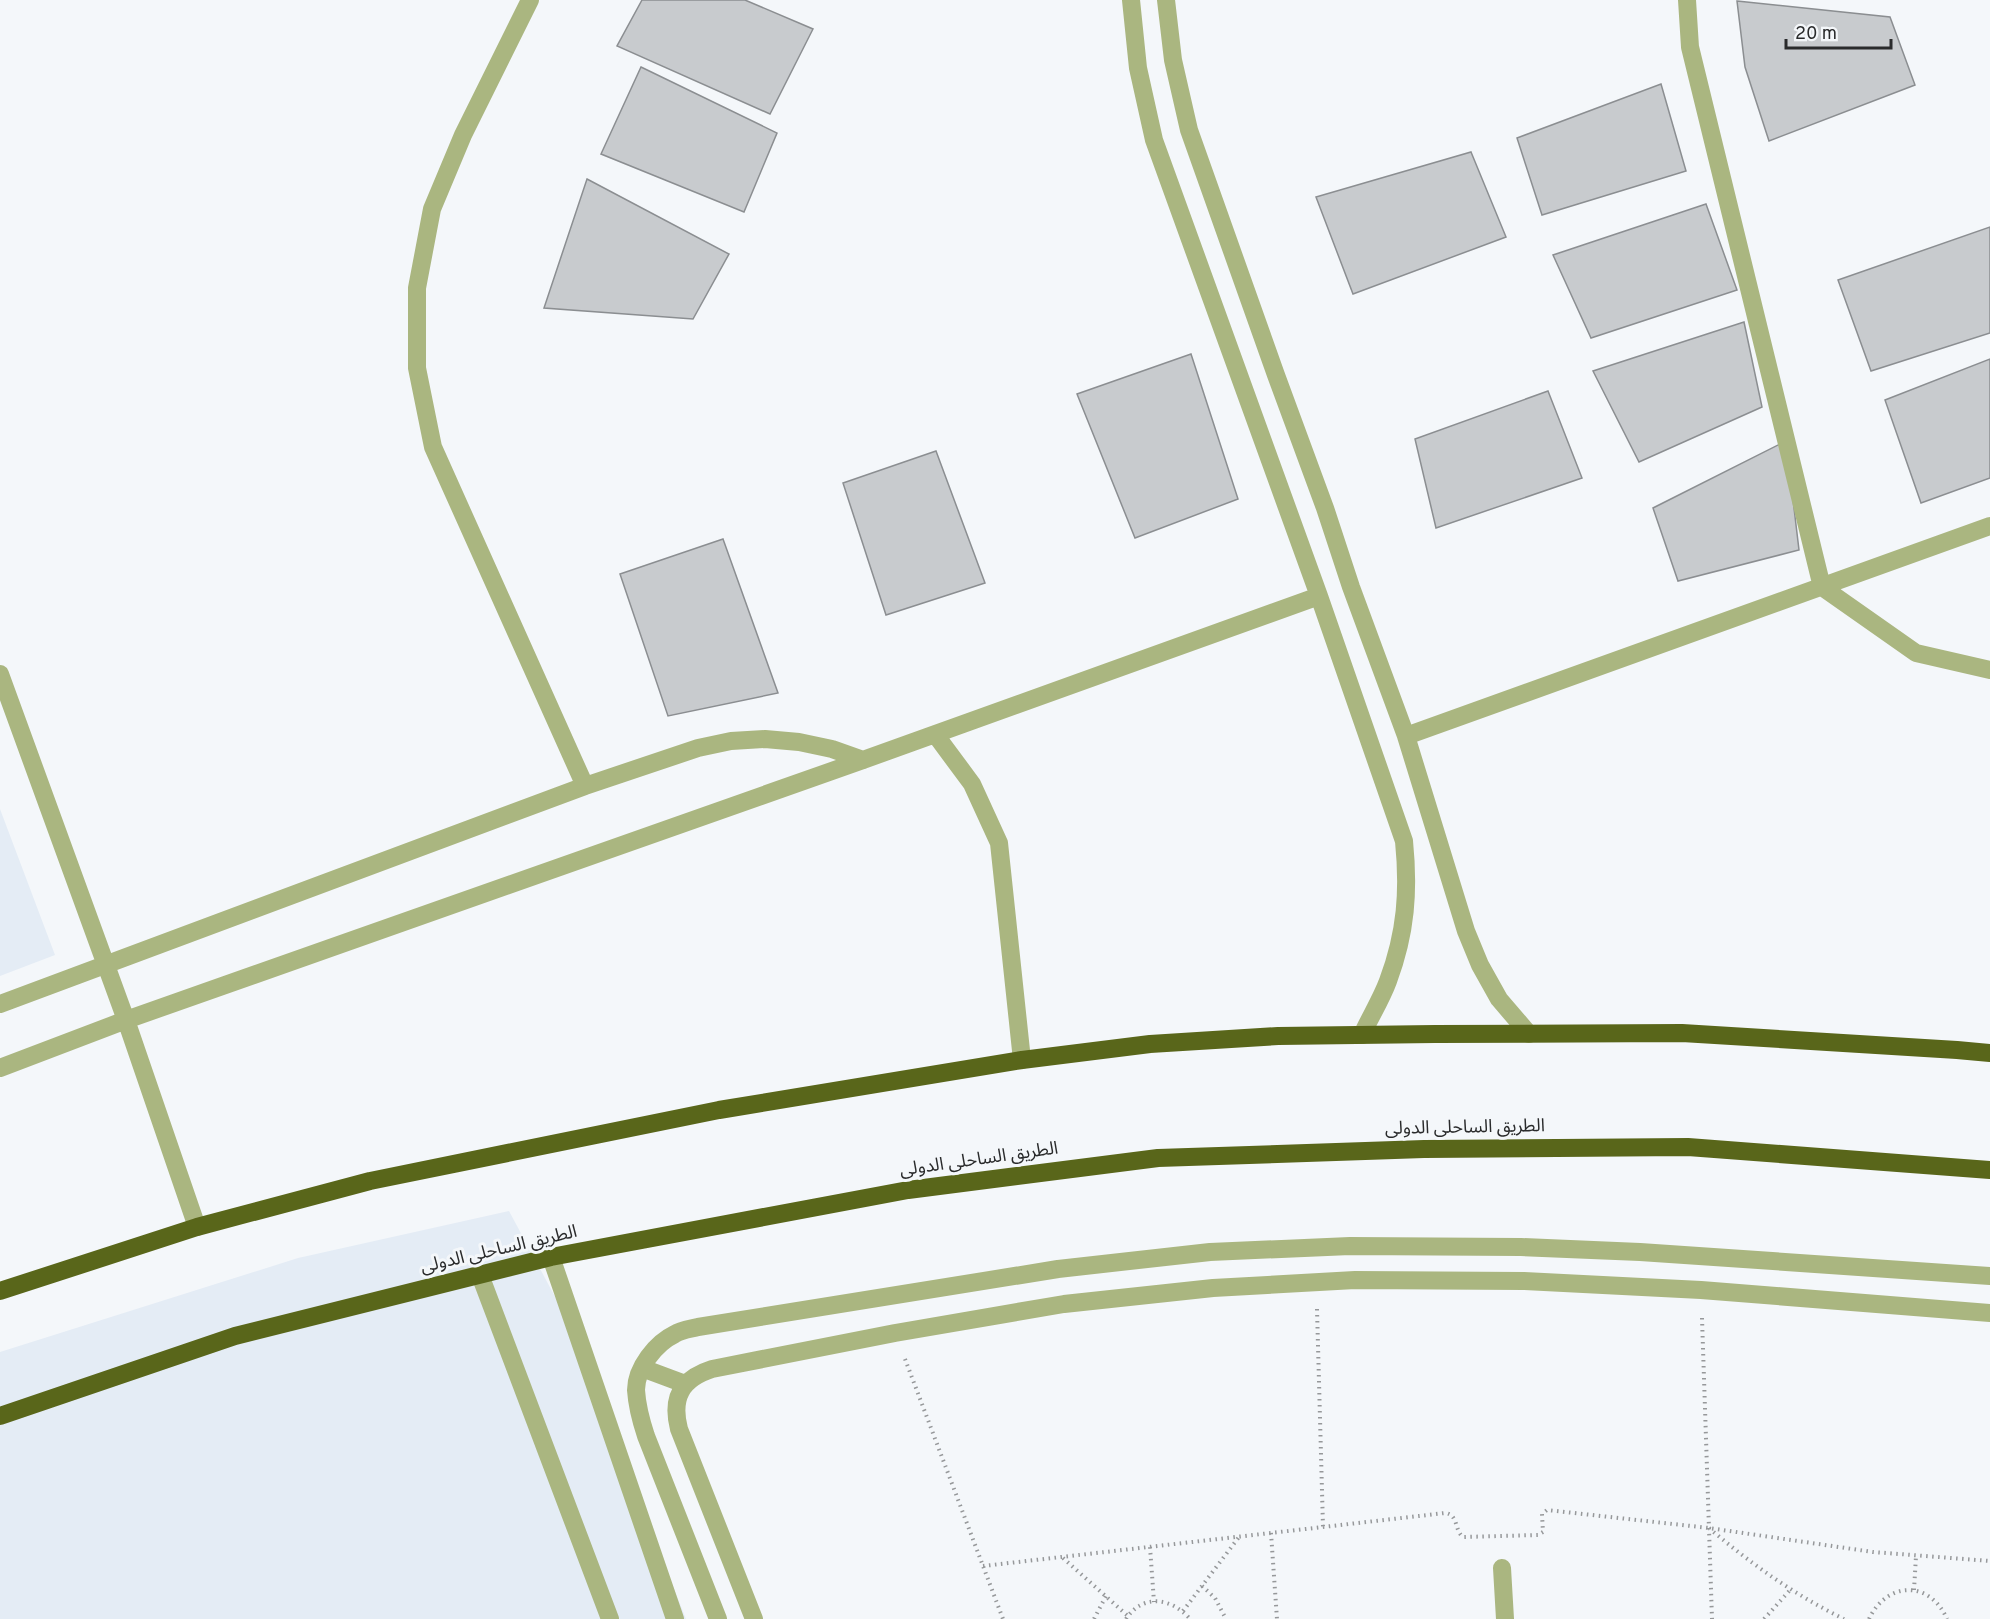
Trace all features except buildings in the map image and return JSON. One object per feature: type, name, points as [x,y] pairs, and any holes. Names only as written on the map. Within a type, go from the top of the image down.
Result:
[{"type":"highway","points":[[0,1290],[198,1227],[370,1181],[719,1110],[1022,1060],[1150,1044],[1278,1036],[1682,1033],[1990,1053]]},
{"type":"highway","name":"الطريق الساحلى الدولى","points":[[0,1416],[236,1336],[551,1257],[908,1190],[1158,1158],[1424,1149],[1688,1147],[1990,1170]]},
{"type":"street","points":[[530,0],[463,135],[432,209],[417,288],[417,368],[433,447],[585,786]]},
{"type":"street","points":[[1131,0],[1138,68],[1154,140],[1319,596],[1404,841],[1407,876],[1406,912],[1400,942],[1388,983],[1362,1035]]},
{"type":"street","points":[[1166,0],[1173,60],[1189,130],[1406,736],[1456,902],[1476,956],[1499,999],[1529,1034]]},
{"type":"street","points":[[1688,0],[1690,47],[1822,587],[1916,653],[1990,670]]},
{"type":"street","points":[[1406,736],[1990,526]]},
{"type":"street","points":[[0,1068],[126,1020],[863,760],[1319,596]]},
{"type":"street","points":[[0,674],[126,1020],[198,1227]]},
{"type":"street","points":[[935,734],[972,784],[999,843],[1022,1060]]},
{"type":"street","points":[[0,1004],[585,786],[698,748],[731,741],[765,739],[799,742],[832,749],[863,760]]},
{"type":"street","points":[[718,1619],[646,1436],[639,1412],[636,1388],[642,1368],[656,1348],[674,1334],[698,1327],[1058,1269],[1210,1252],[1350,1246],[1521,1247],[1640,1252],[1990,1276]]},
{"type":"street","points":[[551,1257],[675,1619]]},
{"type":"street","points":[[480,1275],[610,1619]]},
{"type":"street","points":[[754,1619],[675,1414],[677,1398],[685,1384],[697,1374],[712,1369],[895,1333],[1064,1304],[1213,1288],[1355,1280],[1524,1281],[1701,1290],[1990,1313]]},
{"type":"street","points":[[642,1368],[685,1384]]},
{"type":"street","points":[[1502,1568],[1505,1619]]},
{"type":"path","points":[[1317,1282],[1323,1527]]},
{"type":"path","points":[[1701,1290],[1712,1619]]},
{"type":"path","points":[[895,1333],[1002,1619]]},
{"type":"path","points":[[983,1566],[1449,1513],[1455,1518],[1459,1533],[1463,1537],[1538,1535],[1544,1530],[1542,1514],[1547,1510],[1709,1528],[1791,1541],[1916,1556],[1990,1562]]},
{"type":"path","points":[[1709,1528],[1735,1550],[1791,1589],[1844,1619]]},
{"type":"path","points":[[1271,1533],[1277,1619]]},
{"type":"path","points":[[1183,1611],[1239,1537]]},
{"type":"path","points":[[1150,1547],[1154,1602]]},
{"type":"path","points":[[1914,1590],[1916,1556]]},
{"type":"path","points":[[1062,1557],[1127,1617],[1144,1604],[1165,1602],[1175,1605],[1190,1619]]},
{"type":"path","points":[[1202,1586],[1215,1598],[1226,1619]]},
{"type":"path","points":[[1764,1619],[1791,1589]]},
{"type":"path","points":[[1869,1619],[1881,1600],[1892,1594],[1914,1590],[1925,1593],[1935,1600],[1943,1609],[1947,1619]]},
{"type":"path","points":[[1094,1619],[1106,1596]]},
{"type":"shaded area","points":[[0,809],[55,955],[0,976]]},
{"type":"shaded area","points":[[509,1211],[589,1360],[647,1521],[686,1619],[0,1619],[0,1352],[298,1258]]}]
